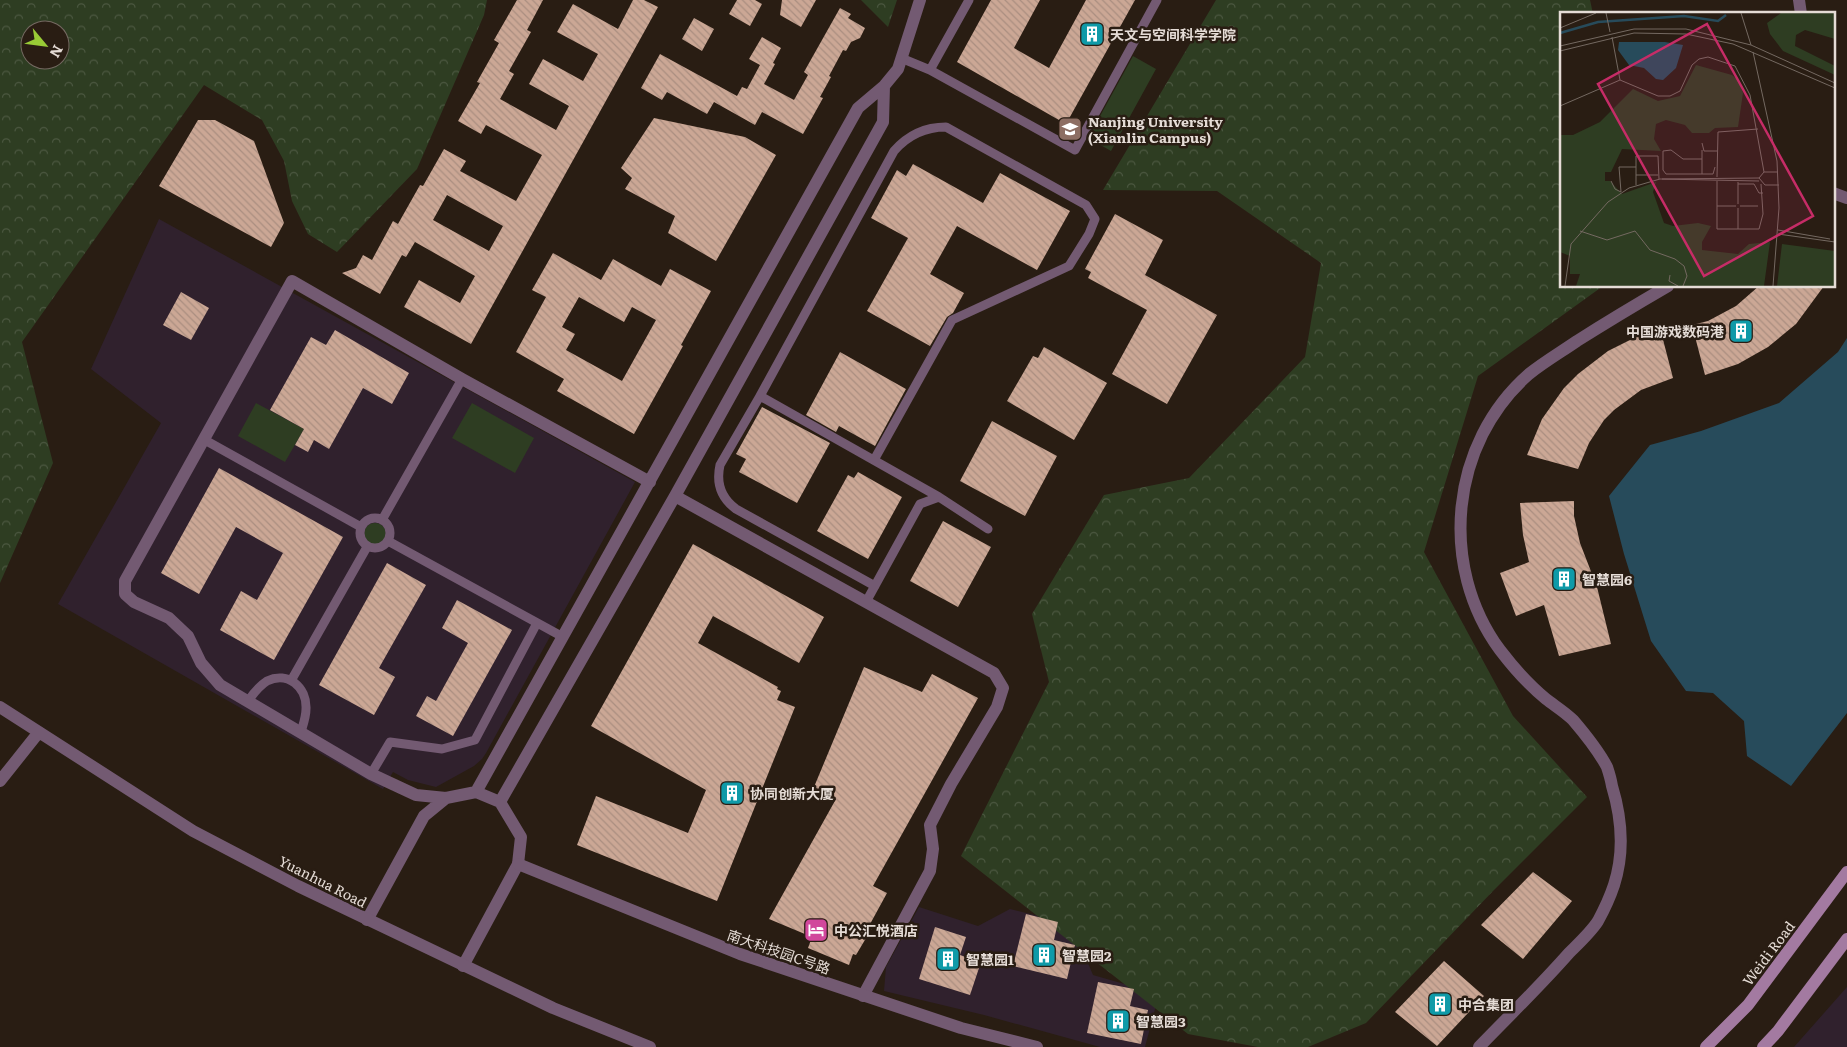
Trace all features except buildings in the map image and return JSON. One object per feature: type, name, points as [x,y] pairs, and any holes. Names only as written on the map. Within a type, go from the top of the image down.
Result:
[{"type":"main road","name":"Weidi Road","points":[[1706,1047],[1748,1005],[1847,872]]},
{"type":"main road","points":[[1762,1047],[1778,1031],[1847,939]]},
{"type":"street","points":[[476,792],[858,108],[884,86],[899,63],[920,0]]},
{"type":"street","points":[[500,802],[674,496],[882,122],[884,86]]},
{"type":"street","points":[[1834,193],[1847,198]]},
{"type":"street","points":[[463,966],[518,864],[521,837],[500,802],[476,792],[446,798],[416,795],[371,774],[220,685],[201,663],[188,636],[169,618],[134,602],[125,594],[125,581],[202,439],[292,281],[462,379],[650,482]]},
{"type":"street","points":[[1479,1047],[1550,975],[1598,922],[1614,885],[1621,849],[1620,812],[1607,768],[1571,718],[1544,698],[1504,655],[1479,615],[1466,578],[1461,548],[1460,518],[1466,478],[1472,458],[1489,422],[1514,389],[1528,375],[1544,362],[1665,288]]},
{"type":"street","points":[[674,496],[994,673],[1003,688],[997,707],[951,784],[930,825],[933,849],[930,871],[863,996]]},
{"type":"street","name":"Yuanhua Road","points":[[2,712],[38,732],[193,831],[367,920],[463,966],[553,1008],[650,1047]]},
{"type":"street","points":[[0,781],[38,732]]},
{"type":"street","points":[[367,920],[424,816],[446,798]]},
{"type":"street","name":"南大科技园C号路","points":[[518,864],[740,954],[961,1028],[1037,1047]]},
{"type":"lane","points":[[930,70],[969,0]]},
{"type":"lane","points":[[899,63],[930,70],[1075,150],[1157,0]]},
{"type":"lane","points":[[874,460],[952,320],[1068,266],[1089,234],[1095,219],[1086,205],[946,127],[928,128],[909,136],[894,151],[760,396],[720,465],[718,472],[719,486],[725,500],[736,509],[875,586]]},
{"type":"lane","points":[[382,520],[462,379]]},
{"type":"lane","points":[[760,396],[939,496],[988,528]]},
{"type":"lane","points":[[202,439],[361,527]]},
{"type":"lane","points":[[866,602],[920,504],[939,496]]},
{"type":"lane","points":[[372,518],[382,520],[388,527],[390,536],[388,541],[376,549],[367,547],[360,536],[361,527],[367,520],[372,518]]},
{"type":"lane","points":[[388,541],[562,637]]},
{"type":"lane","points":[[292,679],[367,547]]},
{"type":"lane","points":[[371,774],[390,742],[442,749],[475,740],[537,623]]},
{"type":"lane","points":[[248,701],[265,682],[273,679],[292,679],[300,687],[307,707],[301,732]]},
{"type":"shaded area","points":[[159,219],[635,482],[486,753],[474,766],[436,787],[408,780],[393,772],[383,789],[58,604],[161,423],[91,369]]},
{"type":"shaded area","points":[[919,907],[978,926],[1010,909],[1059,921],[1080,944],[1093,975],[1159,994],[1145,1047],[1100,1047],[984,1015],[884,991],[886,967]]},
{"type":"shaded area","points":[[1847,987],[1847,1047],[1794,1047]]},
{"type":"green space","points":[[0,0],[487,0],[484,15],[417,169],[337,252],[308,234],[292,201],[284,161],[262,120],[204,85],[22,342],[53,463],[0,583]]},
{"type":"green space","points":[[861,0],[897,0],[888,27]]},
{"type":"green space","points":[[1216,0],[1590,0],[1593,12],[1560,12],[1560,288],[1600,288],[1478,376],[1424,552],[1513,716],[1587,797],[1366,1023],[1308,1047],[1258,1047],[1188,1034],[961,856],[1049,682],[1032,614],[1104,495],[1189,478],[1305,357],[1321,263],[1217,191],[1103,190]]},
{"type":"green space","points":[[1133,56],[1156,69],[1111,151],[1088,138]]},
{"type":"green space","points":[[256,403],[304,429],[285,462],[238,436]]},
{"type":"green space","points":[[472,403],[534,438],[515,473],[452,438]]},
{"type":"green space","points":[[375,523],[383,526],[386,534],[383,542],[375,545],[367,542],[364,534],[367,526]]},
{"type":"water","points":[[1847,338],[1847,713],[1791,786],[1747,756],[1744,721],[1713,693],[1686,691],[1651,641],[1624,554],[1609,496],[1650,445],[1701,431],[1779,403],[1838,352]]},
{"type":"place","name":"天文与空间科学学院","points":[[1092,34]]},
{"type":"place","name":"Nanjing University (Xianlin Campus)","points":[[1070,129]]},
{"type":"place","name":"中国游戏数码港","points":[[1741,331]]},
{"type":"place","name":"智慧园6","points":[[1564,579]]},
{"type":"place","name":"协同创新大厦","points":[[732,793]]},
{"type":"place","name":"中公汇悦酒店","points":[[816,930]]},
{"type":"place","name":"智慧园2","points":[[1044,955]]},
{"type":"place","name":"智慧园1","points":[[948,959]]},
{"type":"place","name":"中合集团","points":[[1440,1004]]},
{"type":"place","name":"智慧园3","points":[[1118,1021]]}]
